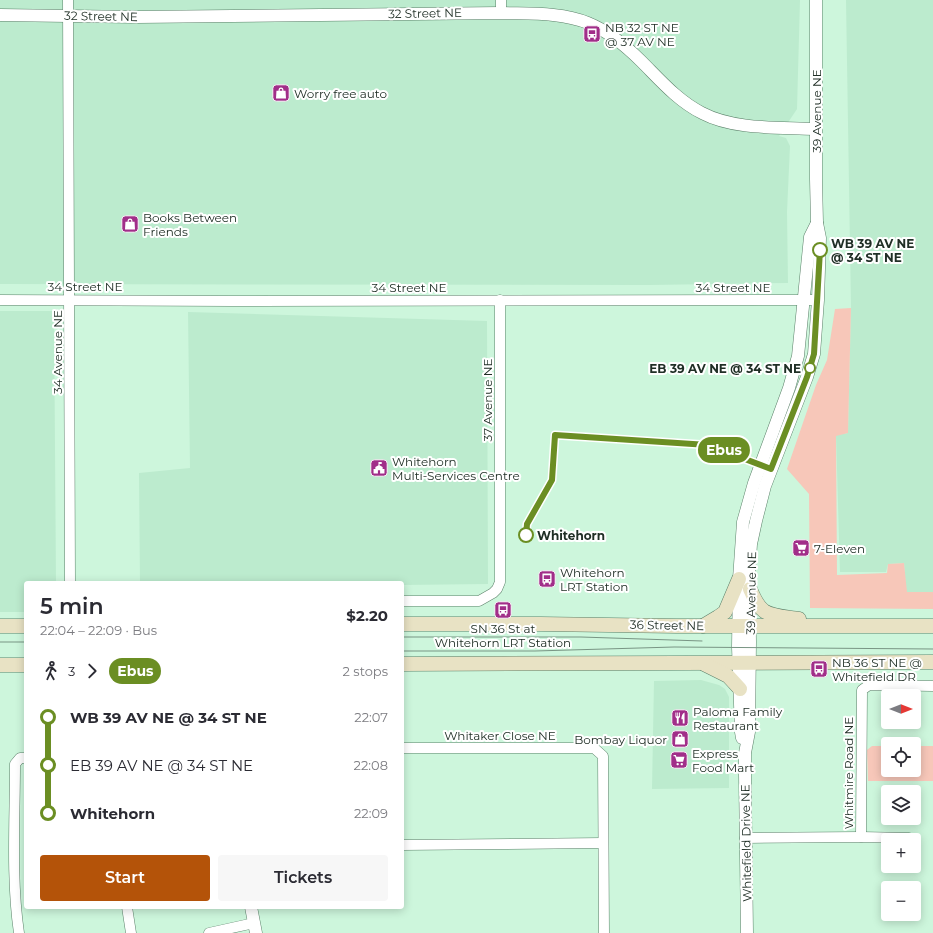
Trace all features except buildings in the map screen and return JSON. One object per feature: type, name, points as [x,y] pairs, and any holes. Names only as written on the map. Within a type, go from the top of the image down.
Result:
[{"type":"main road","points":[[703,626],[724,612],[739,579]]},
{"type":"main road","points":[[750,589],[757,604],[764,611],[777,616],[803,619],[822,626]]},
{"type":"main road","name":"36 Street NE","points":[[404,624],[933,626]]},
{"type":"main road","points":[[0,626],[24,626]]},
{"type":"main road","points":[[700,662],[728,676],[740,688]]},
{"type":"main road","points":[[404,664],[933,662]]},
{"type":"main road","points":[[0,665],[24,665]]},
{"type":"street","name":"34 Avenue NE","points":[[68,0],[70,581]]},
{"type":"street","points":[[501,0],[501,12]]},
{"type":"street","name":"39 Avenue NE","points":[[744,662],[745,626],[750,589],[750,567],[756,521],[771,469],[807,377],[814,354],[818,300],[820,238],[817,223],[815,129],[816,0]]},
{"type":"street","name":"32 Street NE","points":[[0,15],[137,17],[501,12],[565,17],[588,22],[605,31],[633,53],[679,98],[702,113],[718,120],[736,124],[815,129]]},
{"type":"street","name":"39 Avenue NE","points":[[745,626],[739,579],[743,522],[754,483],[789,388],[798,356],[810,237],[817,223]]},
{"type":"street","name":"34 Street NE","points":[[0,300],[818,300]]},
{"type":"street","name":"37 Avenue NE","points":[[404,601],[479,601],[493,594],[500,582],[500,300]]},
{"type":"street","name":"Whitefield Drive NE","points":[[744,662],[740,688],[741,732],[745,753]]},
{"type":"street","name":"Whitefield Drive NE","points":[[744,662],[749,732],[745,753],[747,933]]},
{"type":"street","name":"Whitmire Road NE","points":[[745,838],[861,837],[862,690],[869,685],[933,686]]},
{"type":"street","name":"Whitaker Close NE","points":[[404,748],[594,748],[603,756],[604,933]]},
{"type":"street","points":[[19,933],[15,889],[15,764],[20,758],[24,758]]},
{"type":"street","points":[[861,837],[881,837]]},
{"type":"street","points":[[404,845],[603,843]]},
{"type":"street","points":[[127,909],[131,933]]},
{"type":"street","points":[[209,933],[255,928],[251,909]]},
{"type":"shaded area","points":[[0,0],[800,0],[797,109],[779,136],[786,138],[790,146],[787,212],[788,283],[649,285],[0,284]]},
{"type":"shaded area","points":[[846,0],[933,0],[933,592],[906,592],[904,563],[888,564],[886,572],[840,572],[836,435],[848,433],[851,308]]},
{"type":"shaded area","points":[[851,308],[848,433],[836,436],[837,575],[887,573],[888,564],[904,563],[907,592],[933,592],[933,609],[810,608],[809,494],[787,469],[816,385],[827,360],[835,309]]},
{"type":"shaded area","points":[[0,311],[54,311],[56,581],[24,581],[24,612],[0,612]]},
{"type":"shaded area","points":[[188,312],[487,321],[488,584],[404,585],[404,581],[140,581],[139,473],[190,468]]},
{"type":"shaded area","points":[[701,680],[719,685],[725,689],[729,697],[729,788],[652,789],[654,681]]},
{"type":"shaded area","points":[[872,746],[881,746],[881,777],[921,777],[921,746],[933,746],[933,781],[868,781],[867,750]]},
{"type":"tram line","points":[[404,637],[581,637],[702,641]]},
{"type":"tram line","points":[[0,642],[24,642]]},
{"type":"tram line","points":[[404,651],[535,651],[674,647],[933,649]]},
{"type":"bus line","name":"Ebus","points":[[526,535],[527,524],[552,480],[555,435],[708,445],[771,469],[807,377],[814,354],[820,250]]},
{"type":"place","name":"NB 32 ST NE @ 37 AV NE","points":[[592,34]]},
{"type":"place","name":"Worry free auto","points":[[281,93]]},
{"type":"place","name":"Books Between Friends","points":[[130,224]]},
{"type":"place","name":"WB 39 AV NE @ 34 ST NE","points":[[820,250]]},
{"type":"place","name":"EB 39 AV NE @ 34 ST NE","points":[[810,368]]},
{"type":"place","name":"Whitehorn Multi-Services Centre","points":[[379,468]]},
{"type":"place","name":"Whitehorn","points":[[526,535]]},
{"type":"place","name":"7-Eleven","points":[[801,548]]},
{"type":"place","name":"Whitehorn LRT Station","points":[[547,579]]},
{"type":"place","name":"SN 36 St at Whitehorn LRT Station","points":[[503,610]]},
{"type":"place","name":"NB 36 ST NE @ Whitefield DR","points":[[819,669]]},
{"type":"place","name":"Paloma Family Restaurant","points":[[680,718]]},
{"type":"place","name":"Bombay Liquor","points":[[680,739]]},
{"type":"place","name":"Express Food Mart","points":[[679,760]]}]
